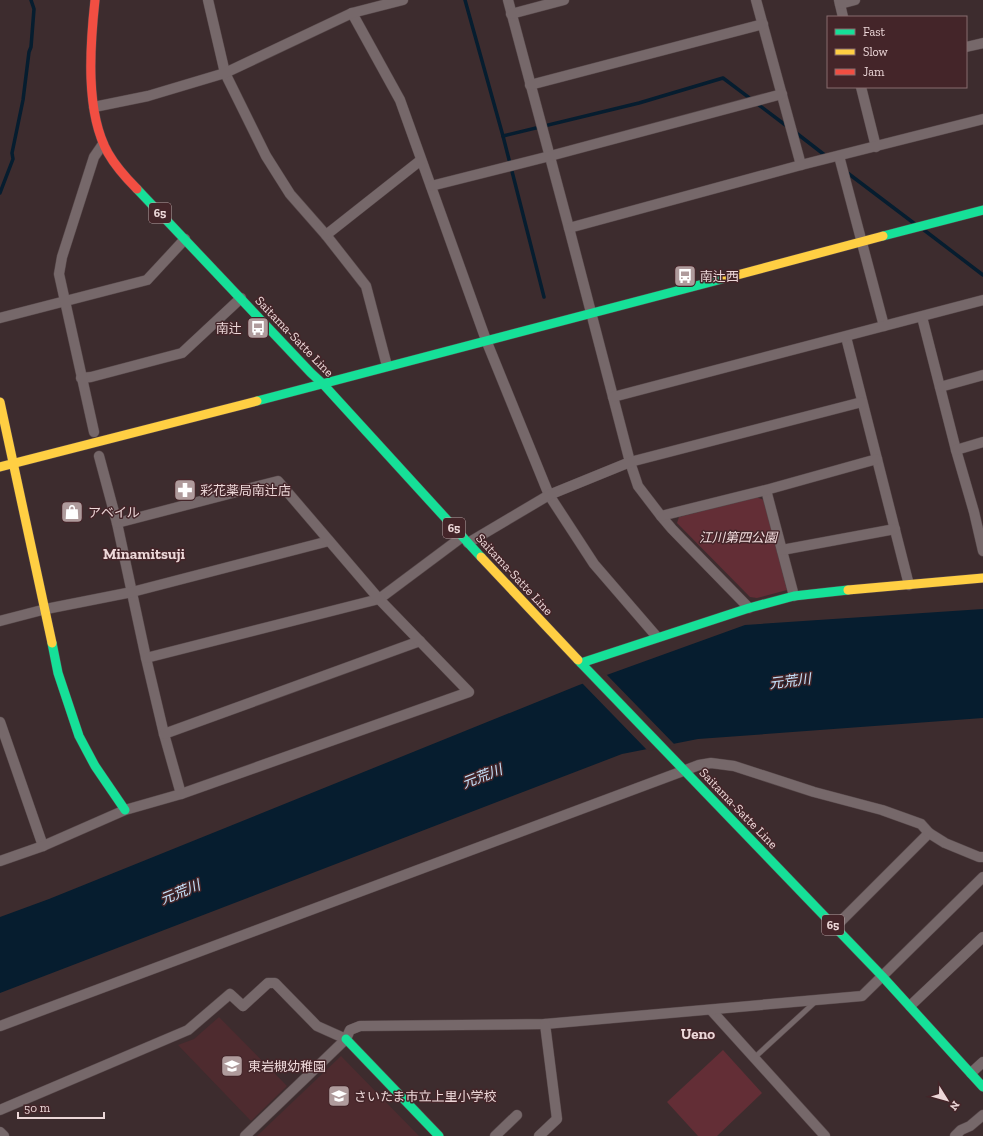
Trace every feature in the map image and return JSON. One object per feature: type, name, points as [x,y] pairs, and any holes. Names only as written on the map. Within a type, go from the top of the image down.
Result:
[{"type":"street","name":"Saitama-Satte Line","points":[[95,0],[91,33],[90,68],[94,107],[103,144],[110,158],[120,171],[323,384],[465,540],[588,671],[882,976],[983,1087]]},
{"type":"street","points":[[208,0],[225,73],[266,156],[290,194],[326,235],[366,286],[387,366]]},
{"type":"street","points":[[94,107],[148,96],[225,73],[352,13],[403,0]]},
{"type":"street","points":[[508,0],[592,313],[630,462],[638,486],[672,529],[749,608]]},
{"type":"street","points":[[511,14],[564,0]]},
{"type":"street","points":[[756,0],[801,165]]},
{"type":"street","points":[[843,16],[839,2],[855,0]]},
{"type":"street","points":[[352,13],[400,100],[486,340],[549,495],[594,564],[657,637]]},
{"type":"street","points":[[530,85],[763,24]]},
{"type":"street","points":[[967,47],[983,43]]},
{"type":"street","points":[[861,88],[876,147]]},
{"type":"street","points":[[431,186],[782,94]]},
{"type":"street","points":[[569,228],[801,165],[983,119]]},
{"type":"street","points":[[94,432],[59,274],[62,257],[94,157],[103,144]]},
{"type":"street","points":[[839,156],[884,326]]},
{"type":"street","points":[[326,235],[421,160]]},
{"type":"street","points":[[0,467],[323,384],[983,210]]},
{"type":"street","points":[[0,318],[147,280],[186,239]]},
{"type":"street","points":[[82,378],[182,353],[241,298]]},
{"type":"street","points":[[613,397],[983,300]]},
{"type":"street","points":[[922,317],[956,450],[979,511],[983,551]]},
{"type":"street","points":[[846,337],[909,585]]},
{"type":"street","points":[[940,387],[983,375]]},
{"type":"street","points":[[0,402],[46,609],[58,673],[79,736],[95,766],[125,810]]},
{"type":"street","points":[[146,658],[379,599],[465,540],[549,495],[630,462],[862,402]]},
{"type":"street","points":[[956,450],[983,442]]},
{"type":"street","points":[[99,456],[117,523],[164,734],[181,794]]},
{"type":"street","points":[[661,516],[766,490],[877,459]]},
{"type":"street","points":[[0,862],[43,846],[125,810],[181,794],[469,692],[379,599],[278,481],[117,523]]},
{"type":"street","points":[[766,490],[794,596]]},
{"type":"street","points":[[782,550],[895,529]]},
{"type":"street","points":[[0,621],[46,609],[132,592],[328,541]]},
{"type":"street","points":[[581,663],[749,608],[794,596],[830,591],[983,578]]},
{"type":"street","points":[[164,734],[420,641]]},
{"type":"street","points":[[0,722],[43,846]]},
{"type":"street","points":[[0,1026],[682,768],[699,765],[711,764],[734,766],[814,792],[882,810],[921,824],[929,832],[945,843],[979,857],[983,857]]},
{"type":"street","points":[[835,927],[929,832]]},
{"type":"street","points":[[245,1136],[346,1039],[350,1030],[360,1026],[545,1024],[862,996],[983,877]]},
{"type":"street","points":[[910,1006],[983,938]]},
{"type":"street","points":[[0,1110],[188,1030],[230,994],[243,1006],[268,983],[275,983],[317,1026],[346,1039],[439,1136]]},
{"type":"street","points":[[710,1010],[825,1136]]},
{"type":"street","points":[[539,1136],[557,1119],[545,1024]]},
{"type":"street","points":[[971,1074],[983,1062]]},
{"type":"street","points":[[495,1136],[517,1115]]},
{"type":"street","points":[[955,1136],[983,1115]]},
{"type":"street","points":[[0,1132],[4,1136]]},
{"type":"lane","points":[[754,1058],[816,1001]]},
{"type":"shaded area","name":"東岩槻幼稚園","points":[[219,1017],[287,1086],[251,1121],[178,1045],[194,1039]]},
{"type":"shaded area","name":"さいたま市立上里小学校","points":[[341,1056],[419,1136],[257,1136]]},
{"type":"green space","name":"江川第四公園","points":[[756,497],[764,500],[787,590],[757,598],[750,597],[677,523],[679,517]]},
{"type":"green space","points":[[723,1050],[762,1093],[717,1136],[698,1136],[667,1102]]},
{"type":"water","name":"元荒川","points":[[983,609],[983,718],[698,739],[622,754],[0,993],[0,917],[49,899],[579,685],[745,625]]},
{"type":"pier","points":[[605,673],[675,745],[648,751],[581,682]]},
{"type":"waterway","points":[[0,193],[13,159],[12,153],[23,100],[29,52],[31,47],[34,9],[31,0]]},
{"type":"waterway","points":[[465,0],[503,136],[544,297]]},
{"type":"waterway","points":[[503,136],[639,103],[723,78],[788,127]]},
{"type":"waterway","points":[[795,132],[826,156]]},
{"type":"waterway","points":[[845,171],[915,224]]},
{"type":"waterway","points":[[924,230],[983,275]]},
{"type":"traffic: fast","points":[[137,189],[323,384],[481,557]]},
{"type":"traffic: fast","points":[[883,236],[983,210]]},
{"type":"traffic: fast","points":[[257,401],[726,278]]},
{"type":"traffic: fast","points":[[581,663],[749,608],[794,596],[848,590]]},
{"type":"traffic: fast","points":[[52,643],[58,673],[79,736],[95,766],[125,810]]},
{"type":"traffic: fast","points":[[578,660],[882,976],[983,1087]]},
{"type":"traffic: fast","points":[[346,1039],[439,1136]]},
{"type":"traffic: slow","points":[[726,278],[883,236]]},
{"type":"traffic: slow","points":[[0,467],[257,401]]},
{"type":"traffic: slow","points":[[0,402],[52,643]]},
{"type":"traffic: slow","points":[[481,557],[578,660]]},
{"type":"traffic: slow","points":[[848,590],[983,578]]},
{"type":"traffic: jam","points":[[95,0],[91,78],[92,99],[96,118],[101,137],[108,153],[121,172],[137,189]]},
{"type":"place","name":"南辻西","points":[[685,276]]},
{"type":"place","name":"南辻","points":[[258,328]]},
{"type":"place","name":"彩花薬局南辻店","points":[[185,490]]},
{"type":"place","name":"アベイル","points":[[72,512]]},
{"type":"place","name":"東岩槻幼稚園","points":[[232,1066]]},
{"type":"place","name":"さいたま市立上里小学校","points":[[339,1096]]},
{"type":"district","name":"Minamitsuji","points":[[144,554]]},
{"type":"district","name":"Ueno","points":[[698,1034]]}]
